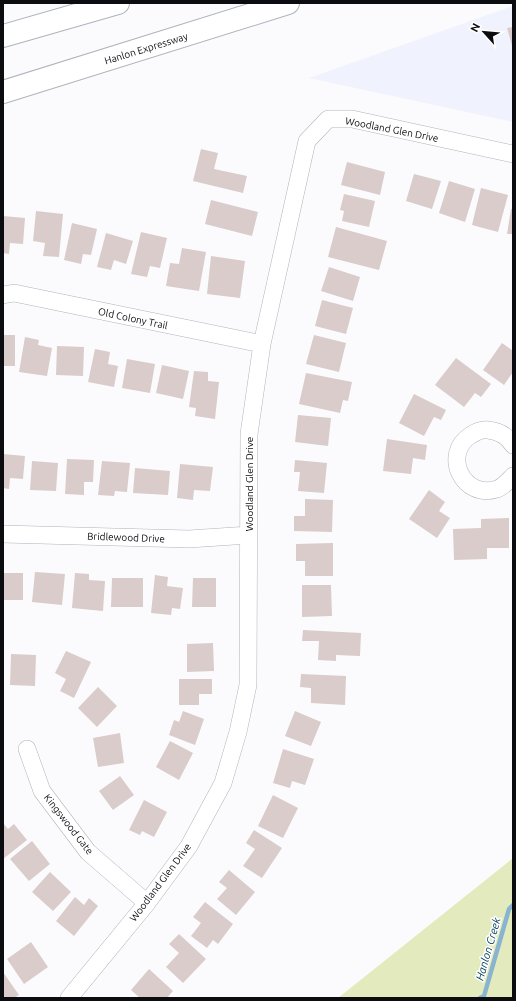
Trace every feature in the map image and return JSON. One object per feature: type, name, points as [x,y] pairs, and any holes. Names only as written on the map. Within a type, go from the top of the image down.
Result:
[{"type":"highway","points":[[3,36],[118,3]]},
{"type":"highway","name":"Hanlon Expressway","points":[[3,92],[288,3]]},
{"type":"street","name":"Woodland Glen Drive","points":[[69,998],[146,903],[189,846],[223,782],[238,732],[248,685],[249,434],[262,344],[307,141],[328,119],[352,119],[513,154]]},
{"type":"street","name":"Old Colony Trail","points":[[3,295],[14,293],[262,344]]},
{"type":"street","points":[[513,445],[504,434],[485,430],[475,432],[462,442],[457,452],[456,463],[463,480],[473,488],[487,491],[503,486],[513,476]]},
{"type":"street","name":"Bridlewood Drive","points":[[3,534],[188,539],[249,535]]},
{"type":"street","name":"Kingswood Gate","points":[[27,749],[42,791],[88,852],[146,903]]},
{"type":"shaded area","points":[[513,6],[513,122],[309,78]]},
{"type":"green space","points":[[513,858],[513,998],[338,998]]},
{"type":"building","points":[[513,27],[513,49],[507,28]]},
{"type":"building","points":[[201,149],[218,153],[214,169],[247,176],[243,193],[193,181]]},
{"type":"building","points":[[347,162],[385,172],[380,195],[341,185]]},
{"type":"building","points":[[414,174],[441,181],[432,209],[406,201]]},
{"type":"building","points":[[449,181],[475,189],[465,222],[439,213]]},
{"type":"building","points":[[481,188],[508,195],[498,232],[472,225]]},
{"type":"building","points":[[344,194],[375,201],[369,227],[342,221],[344,211],[340,210]]},
{"type":"building","points":[[211,200],[258,212],[252,236],[205,224]]},
{"type":"building","points":[[511,209],[513,209],[513,234],[507,234]]},
{"type":"building","points":[[36,211],[63,214],[59,257],[43,256],[45,243],[33,241]]},
{"type":"building","points":[[3,216],[25,218],[23,244],[10,243],[9,254],[3,253]]},
{"type":"building","points":[[72,223],[97,229],[91,255],[83,254],[81,264],[64,260]]},
{"type":"building","points":[[336,227],[387,241],[379,270],[328,257]]},
{"type":"building","points":[[141,232],[167,238],[160,268],[150,266],[147,277],[131,274]]},
{"type":"building","points":[[106,233],[133,241],[126,264],[114,260],[111,270],[97,267]]},
{"type":"building","points":[[182,248],[206,252],[199,291],[166,286],[170,263],[179,264]]},
{"type":"building","points":[[211,256],[245,261],[240,298],[207,294]]},
{"type":"building","points":[[329,267],[360,277],[353,301],[321,291]]},
{"type":"building","points":[[322,300],[353,308],[346,334],[315,326]]},
{"type":"building","points":[[3,335],[15,335],[15,366],[3,366]]},
{"type":"building","points":[[314,335],[346,343],[339,372],[306,364]]},
{"type":"building","points":[[25,337],[39,340],[38,345],[52,348],[47,376],[19,372]]},
{"type":"building","points":[[502,343],[513,351],[513,372],[504,385],[483,370]]},
{"type":"building","points":[[57,346],[84,347],[83,376],[56,375]]},
{"type":"building","points":[[95,349],[110,352],[108,364],[118,366],[114,387],[88,382]]},
{"type":"building","points":[[456,358],[491,384],[481,397],[475,393],[464,407],[435,385]]},
{"type":"building","points":[[127,359],[155,364],[150,393],[122,388]]},
{"type":"building","points":[[162,365],[189,371],[183,399],[156,393]]},
{"type":"building","points":[[194,371],[208,372],[208,381],[219,382],[215,419],[195,416],[196,408],[189,407]]},
{"type":"building","points":[[306,373],[352,382],[348,401],[343,400],[340,413],[299,404]]},
{"type":"building","points":[[414,394],[446,410],[441,420],[434,417],[424,436],[399,423]]},
{"type":"building","points":[[298,415],[331,418],[328,446],[295,442]]},
{"type":"building","points":[[387,439],[427,445],[425,460],[413,458],[411,474],[383,471]]},
{"type":"building","points":[[3,454],[25,456],[23,479],[10,478],[9,489],[3,488]]},
{"type":"building","points":[[67,459],[94,460],[93,482],[84,482],[84,495],[65,494]]},
{"type":"building","points":[[295,460],[327,463],[324,493],[298,491],[300,472],[294,472]]},
{"type":"building","points":[[32,461],[58,463],[56,491],[30,490]]},
{"type":"building","points":[[102,461],[130,463],[127,492],[115,491],[114,496],[98,495]]},
{"type":"building","points":[[180,464],[213,467],[210,491],[194,490],[193,500],[177,498]]},
{"type":"building","points":[[135,468],[170,471],[168,495],[133,493]]},
{"type":"building","points":[[429,490],[445,502],[439,511],[450,518],[437,538],[409,519]]},
{"type":"building","points":[[305,499],[333,500],[332,532],[294,531],[294,516],[305,516]]},
{"type":"building","points":[[509,518],[509,548],[487,548],[487,559],[454,560],[453,529],[481,528],[481,519]]},
{"type":"building","points":[[333,543],[333,576],[305,576],[305,561],[296,561],[296,544]]},
{"type":"building","points":[[35,572],[65,574],[62,605],[32,602]]},
{"type":"building","points":[[3,573],[23,573],[23,600],[3,600]]},
{"type":"building","points":[[75,573],[89,574],[89,580],[105,581],[103,611],[72,608]]},
{"type":"building","points":[[155,575],[168,577],[167,586],[183,588],[180,609],[172,608],[171,615],[151,613]]},
{"type":"building","points":[[112,578],[143,578],[143,607],[111,607]]},
{"type":"building","points":[[193,578],[216,578],[216,607],[192,607]]},
{"type":"building","points":[[302,585],[331,585],[332,616],[302,617]]},
{"type":"building","points":[[303,630],[361,633],[360,656],[336,655],[336,661],[318,660],[319,641],[302,641]]},
{"type":"building","points":[[213,643],[214,671],[187,672],[187,644]]},
{"type":"building","points":[[66,651],[91,662],[74,698],[60,691],[66,679],[55,673]]},
{"type":"building","points":[[11,654],[36,655],[35,686],[10,685]]},
{"type":"building","points":[[301,674],[346,676],[345,705],[311,703],[311,688],[300,687]]},
{"type":"building","points":[[179,679],[212,679],[212,694],[199,694],[199,705],[179,705]]},
{"type":"building","points":[[98,687],[117,706],[97,727],[78,708]]},
{"type":"building","points":[[183,711],[204,719],[195,745],[169,735],[174,720],[179,722]]},
{"type":"building","points":[[295,711],[321,722],[311,746],[285,736]]},
{"type":"building","points":[[120,733],[124,763],[98,767],[93,738]]},
{"type":"building","points":[[170,741],[193,753],[179,780],[156,767]]},
{"type":"building","points":[[283,749],[314,759],[305,785],[292,781],[290,788],[273,783]]},
{"type":"building","points":[[120,776],[134,795],[113,810],[99,791]]},
{"type":"building","points":[[273,795],[298,808],[283,838],[258,826]]},
{"type":"building","points":[[144,800],[167,812],[154,837],[142,831],[140,835],[129,830]]},
{"type":"building","points":[[3,823],[8,829],[14,824],[27,840],[3,859]]},
{"type":"building","points":[[254,830],[282,848],[262,878],[243,866],[255,849],[246,843]]},
{"type":"building","points":[[32,841],[50,864],[29,881],[10,859]]},
{"type":"building","points":[[229,870],[255,892],[236,915],[217,899],[227,888],[219,882]]},
{"type":"building","points":[[50,872],[71,892],[53,911],[32,892]]},
{"type":"building","points":[[75,897],[84,905],[89,898],[98,906],[74,936],[56,921]]},
{"type":"building","points":[[205,902],[233,924],[218,944],[213,940],[207,948],[191,936],[201,923],[193,917]]},
{"type":"building","points":[[179,934],[206,959],[183,983],[166,967],[179,953],[169,944]]},
{"type":"building","points":[[31,942],[48,967],[24,984],[7,959]]},
{"type":"building","points":[[149,969],[173,991],[167,998],[140,998],[131,990]]},
{"type":"building","points":[[3,972],[19,995],[14,998],[3,998]]},
{"type":"waterway","name":"Hanlon Creek","points":[[480,998],[484,996],[509,909],[513,905]]}]
